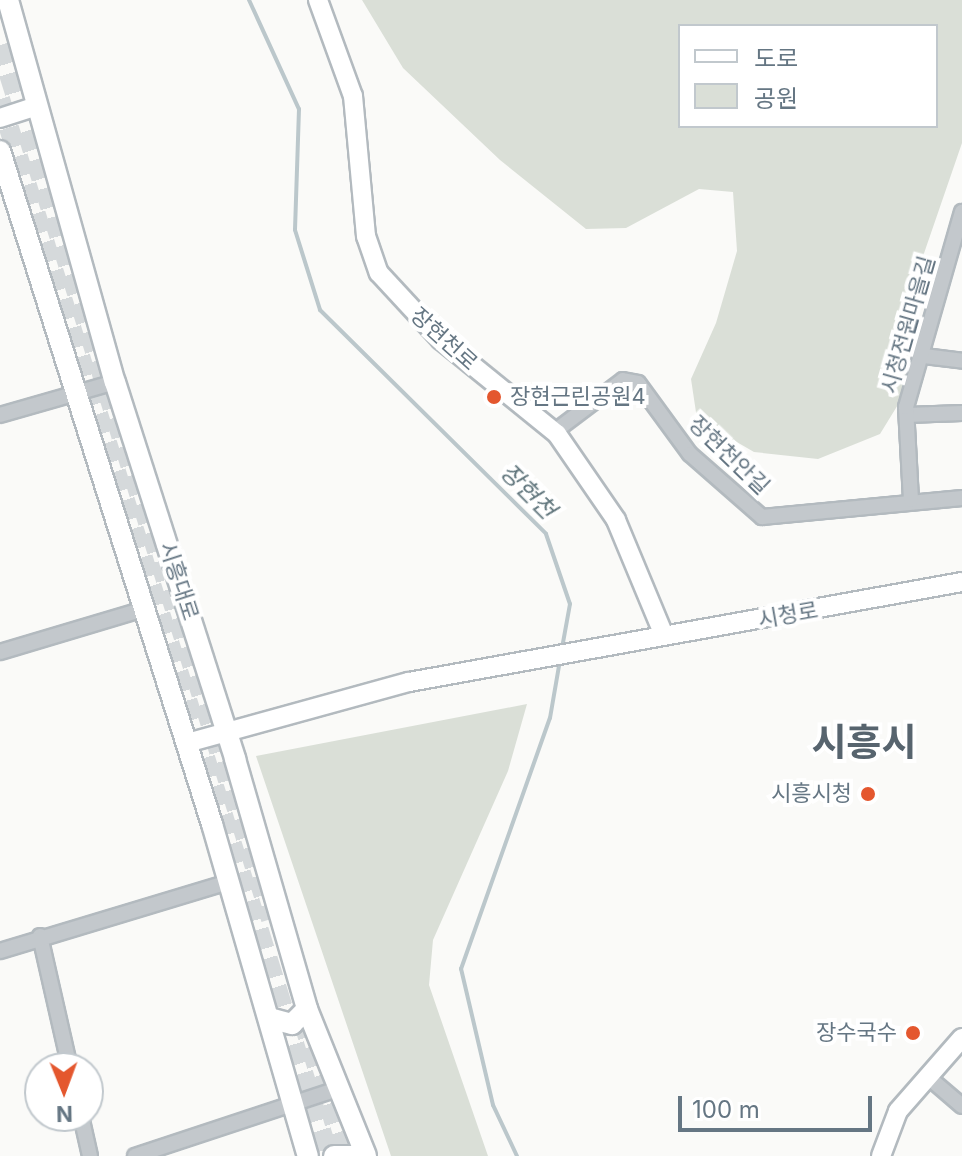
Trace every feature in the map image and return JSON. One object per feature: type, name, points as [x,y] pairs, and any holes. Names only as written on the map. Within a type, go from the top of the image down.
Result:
[{"type":"main road","name":"시흥대로","points":[[6,10],[115,382],[227,732],[307,1009],[365,1156]]},
{"type":"main road","name":"시흥대로","points":[[0,151],[187,743],[308,1156]]},
{"type":"main road","points":[[269,1018],[292,1024],[307,1009]]},
{"type":"main road","points":[[334,1156],[365,1156]]},
{"type":"street","name":"장현천로","points":[[318,0],[353,96],[366,236],[379,273],[441,340],[554,432],[616,520],[663,633]]},
{"type":"street","points":[[0,118],[34,107]]},
{"type":"street","name":"시청전원마을길","points":[[911,500],[907,415],[962,213]]},
{"type":"street","points":[[944,281],[962,283]]},
{"type":"street","points":[[924,356],[962,361]]},
{"type":"street","name":"장현천안길","points":[[554,432],[623,380],[638,383],[690,454],[762,517],[911,500],[962,498]]},
{"type":"street","points":[[0,415],[115,382]]},
{"type":"street","points":[[907,415],[962,413]]},
{"type":"street","name":"시청로","points":[[187,743],[409,682],[543,655],[613,646],[663,633],[774,619],[962,582]]},
{"type":"street","points":[[0,652],[144,609]]},
{"type":"street","points":[[0,951],[40,936],[229,882]]},
{"type":"street","points":[[40,936],[66,1052]]},
{"type":"street","points":[[881,1156],[898,1111],[962,1038]]},
{"type":"street","points":[[927,1076],[962,1106]]},
{"type":"street","points":[[135,1156],[337,1089]]},
{"type":"street","points":[[85,1132],[90,1156]]},
{"type":"green space","points":[[362,0],[962,0],[962,143],[910,294],[907,390],[880,434],[818,459],[754,452],[697,419],[691,379],[716,323],[737,251],[733,192],[699,189],[626,228],[586,229],[500,160],[403,68]]},
{"type":"green space","points":[[527,704],[508,771],[433,940],[429,985],[488,1156],[391,1156],[256,756]]},
{"type":"waterway","name":"장현천","points":[[249,0],[299,109],[295,230],[320,310],[546,534],[570,604],[562,648]]},
{"type":"waterway","name":"장현천","points":[[517,1156],[493,1105],[461,969],[550,718],[560,660]]},
{"type":"tunnel","points":[[0,45],[271,919]]},
{"type":"tunnel","points":[[0,99],[329,1156]]},
{"type":"tunnel","points":[[302,1018],[345,1156]]},
{"type":"place","name":"장현근린공원4","points":[[494,397]]},
{"type":"place","name":"시흥시청","points":[[868,794]]},
{"type":"place","name":"장수국수","points":[[913,1033]]},
{"type":"district","name":"시흥시","points":[[864,743]]}]
